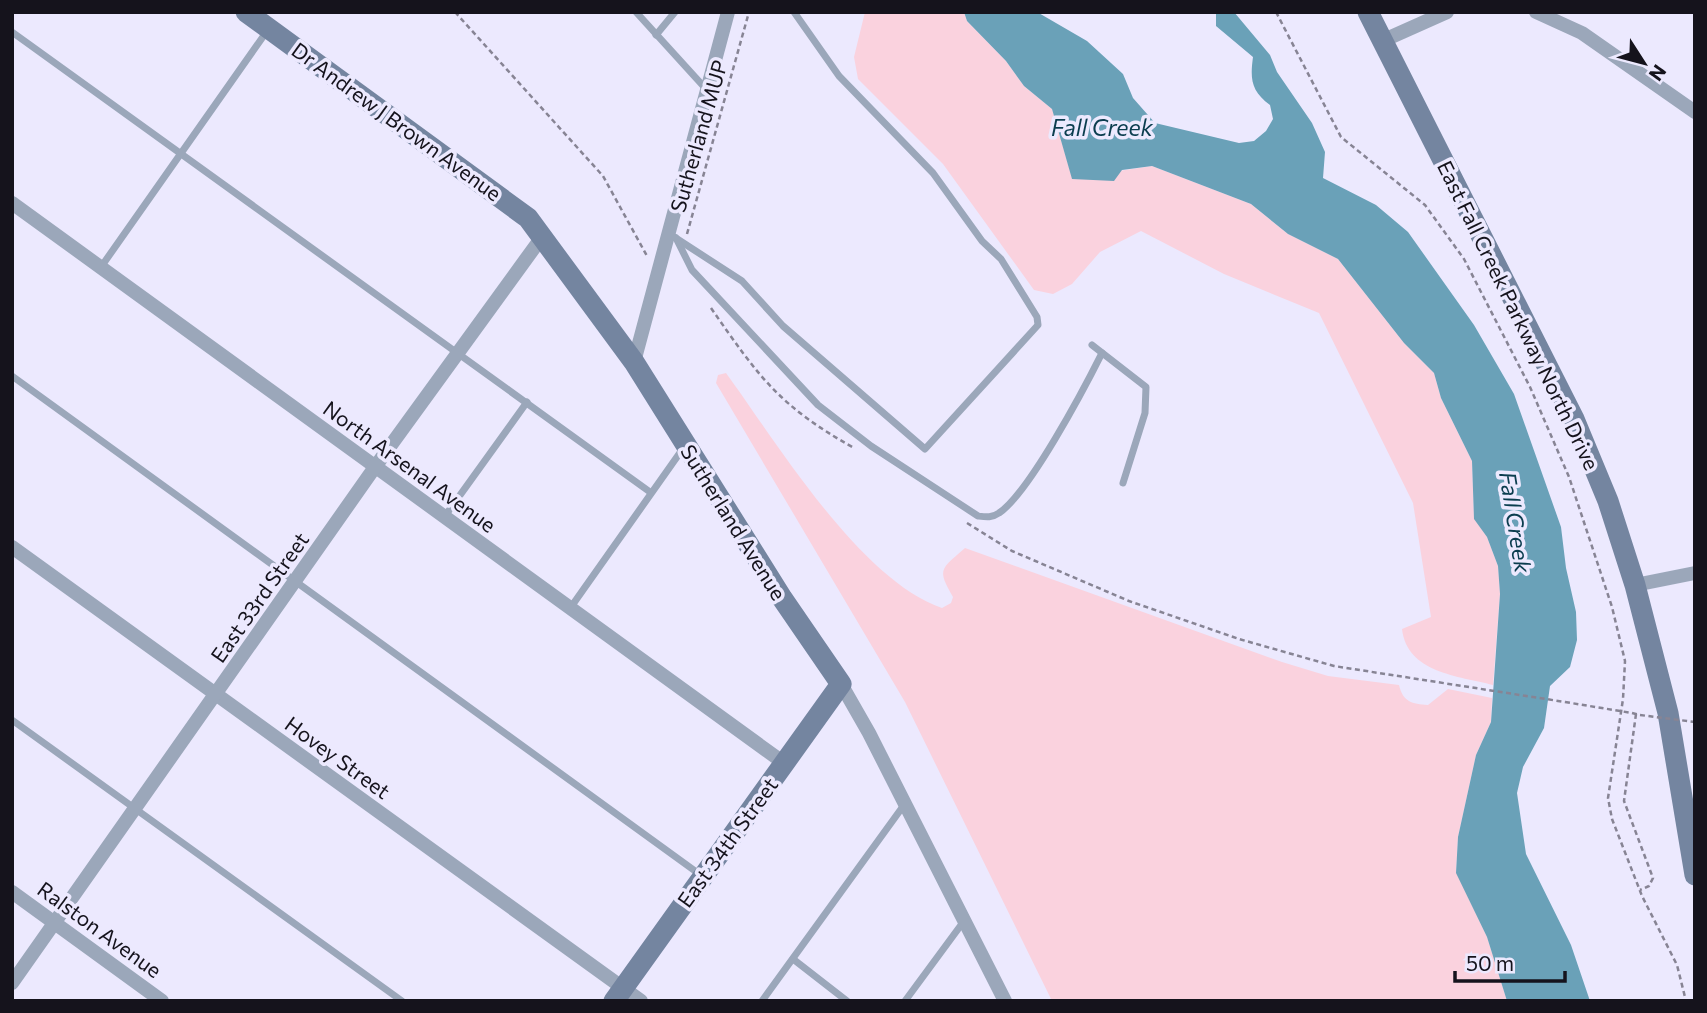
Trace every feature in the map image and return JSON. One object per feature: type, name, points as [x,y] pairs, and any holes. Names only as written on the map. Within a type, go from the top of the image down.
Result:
[{"type":"main road","name":"Dr Andrew J Brown Avenue","points":[[246,12],[516,207],[542,237],[634,362]]},
{"type":"main road","name":"East Fall Creek Parkway North Drive","points":[[1368,12],[1574,419],[1608,502],[1636,586],[1668,713],[1695,875]]},
{"type":"main road","name":"Sutherland Avenue","points":[[634,362],[841,684]]},
{"type":"main road","name":"East 34th Street","points":[[618,994],[841,684]]},
{"type":"street","points":[[634,362],[672,236],[728,12]]},
{"type":"street","points":[[1382,41],[1447,12]]},
{"type":"street","points":[[1536,12],[1582,33],[1695,112]]},
{"type":"street","name":"North Arsenal Avenue","points":[[12,204],[784,763]]},
{"type":"street","name":"East 33rd Street","points":[[12,983],[375,467],[542,237]]},
{"type":"street","name":"Hovey Street","points":[[12,547],[618,994],[640,1001]]},
{"type":"street","points":[[1636,586],[1695,573]]},
{"type":"street","name":"Sutherland Avenue","points":[[841,684],[1005,1001]]},
{"type":"street","name":"Ralston Avenue","points":[[12,892],[162,1001]]},
{"type":"lane","points":[[636,12],[707,90]]},
{"type":"lane","points":[[656,35],[675,12]]},
{"type":"lane","points":[[672,236],[742,281],[783,326],[925,449],[1038,325],[1037,317],[1002,260],[982,241],[933,173],[839,76],[794,12]]},
{"type":"lane","points":[[100,268],[269,29]]},
{"type":"lane","points":[[12,32],[650,492]]},
{"type":"lane","points":[[672,236],[692,270],[818,405],[871,446],[978,516],[992,517],[1001,512],[1022,487],[1079,398],[1102,353]]},
{"type":"lane","points":[[1092,345],[1146,387],[1145,413],[1123,483]]},
{"type":"lane","points":[[12,376],[703,876]]},
{"type":"lane","points":[[444,517],[527,402]]},
{"type":"lane","points":[[571,607],[685,445]]},
{"type":"lane","points":[[12,720],[402,1001]]},
{"type":"lane","points":[[762,1001],[905,804]]},
{"type":"lane","points":[[905,1001],[964,921]]},
{"type":"lane","points":[[793,959],[847,1001]]},
{"type":"path","points":[[455,12],[603,176],[650,261]]},
{"type":"path","name":"Sutherland MUP","points":[[685,243],[749,12]]},
{"type":"path","points":[[1276,12],[1341,137],[1425,205],[1464,260],[1530,387],[1569,477],[1621,639],[1625,677],[1608,798],[1619,838],[1640,890],[1677,965],[1686,1001]]},
{"type":"path","points":[[1064,573],[1183,622],[1304,659],[1695,722]]},
{"type":"path","points":[[1636,714],[1623,794],[1625,810],[1653,878],[1649,886],[1640,890]]},
{"type":"shaded area","points":[[865,12],[964,12],[967,21],[1006,61],[1024,86],[1052,109],[1072,178],[1152,166],[1251,204],[1288,234],[1338,259],[1404,343],[1434,373],[1441,398],[1472,461],[1474,518],[1487,537],[1498,566],[1500,594],[1493,685],[1451,675],[1424,664],[1406,644],[1402,629],[1431,617],[1413,503],[1319,313],[1224,274],[1141,231],[1100,252],[1072,284],[1053,294],[1034,290],[943,164],[858,79],[854,57]]},
{"type":"shaded area","points":[[726,373],[795,471],[851,540],[911,593],[942,608],[951,603],[953,597],[943,575],[944,570],[965,548],[1282,662],[1328,676],[1399,685],[1406,699],[1413,703],[1428,705],[1448,689],[1492,698],[1491,722],[1476,755],[1458,837],[1456,872],[1487,937],[1507,1001],[1052,1001],[905,702],[716,383],[718,375]]},
{"type":"water","name":"Fall Creek","points":[[964,12],[1037,12],[1087,41],[1123,74],[1133,98],[1155,123],[1239,143],[1254,141],[1266,131],[1273,119],[1270,105],[1259,95],[1253,84],[1253,57],[1216,26],[1216,12],[1234,12],[1270,55],[1277,72],[1312,123],[1325,152],[1323,178],[1376,205],[1408,232],[1474,325],[1514,394],[1561,527],[1566,568],[1576,612],[1577,640],[1570,667],[1550,686],[1544,728],[1523,767],[1517,793],[1526,854],[1571,945],[1590,1001],[1507,1001],[1487,937],[1456,873],[1458,837],[1476,755],[1491,722],[1500,594],[1498,566],[1487,537],[1474,519],[1472,461],[1441,398],[1434,373],[1404,343],[1338,259],[1288,234],[1251,204],[1152,166],[1122,170],[1114,181],[1072,179],[1052,109],[1024,86],[1006,61],[967,21]]}]
